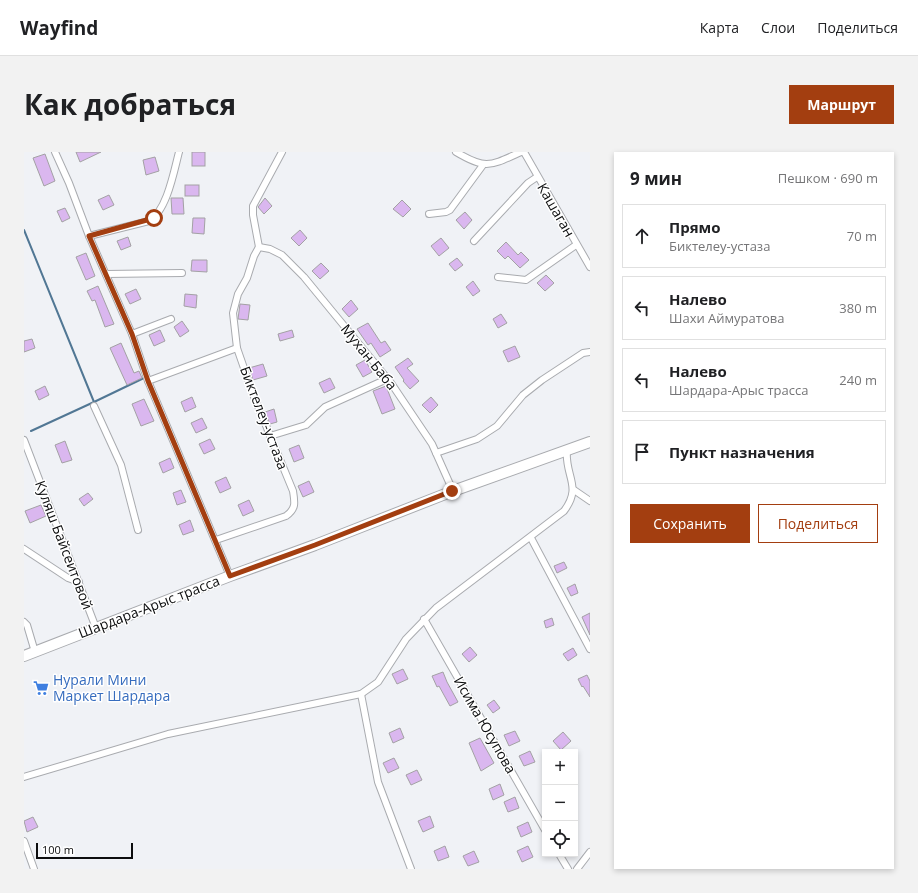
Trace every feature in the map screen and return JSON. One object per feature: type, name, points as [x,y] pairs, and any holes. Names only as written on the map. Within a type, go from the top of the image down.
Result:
[{"type":"main road","name":"Шардара-Арыс трасса","points":[[24,656],[452,491],[590,442]]},
{"type":"street","points":[[55,152],[69,183],[89,236],[132,334],[148,381],[230,576]]},
{"type":"street","points":[[89,236],[149,221],[157,216],[164,202],[179,152]]},
{"type":"street","points":[[259,247],[253,215],[253,206],[282,152]]},
{"type":"street","points":[[429,214],[446,212],[450,210],[483,165],[474,162],[456,152]]},
{"type":"street","name":"Кашаган","points":[[483,165],[496,163],[522,152],[590,267]]},
{"type":"street","points":[[474,241],[528,183],[537,177]]},
{"type":"street","points":[[498,277],[526,280],[576,245]]},
{"type":"street","name":"Биктелеу-устаза","points":[[216,540],[286,516],[293,511],[295,505],[293,491],[270,436],[237,348],[233,313],[238,294],[259,247]]},
{"type":"street","name":"Мухан Баба","points":[[259,247],[270,249],[282,255],[304,277],[387,379],[432,444],[452,491]]},
{"type":"street","points":[[106,274],[182,273]]},
{"type":"street","points":[[132,334],[171,319]]},
{"type":"street","points":[[148,381],[237,348]]},
{"type":"street","points":[[436,453],[477,439],[497,426],[523,396],[542,380],[583,353],[590,352]]},
{"type":"street","points":[[270,436],[306,425],[325,407],[387,379]]},
{"type":"street","points":[[94,406],[121,465],[138,530]]},
{"type":"street","name":"Куляш Байсеитовой","points":[[24,440],[96,628]]},
{"type":"street","points":[[24,777],[168,734],[362,694],[378,682],[406,638],[436,608],[531,538],[564,511],[572,498],[574,490],[566,461],[567,449]]},
{"type":"street","points":[[574,490],[590,501]]},
{"type":"street","points":[[531,538],[590,649]]},
{"type":"street","points":[[24,549],[68,578],[79,582]]},
{"type":"street","name":"Исима Юсупова","points":[[424,620],[542,825]]},
{"type":"street","points":[[24,622],[27,625],[35,652]]},
{"type":"street","points":[[362,694],[378,782],[411,869]]},
{"type":"street","points":[[24,841],[34,869]]},
{"type":"street","points":[[577,869],[590,852]]},
{"type":"street","points":[[561,857],[568,869]]},
{"type":"building","points":[[76,152],[101,152],[80,162]]},
{"type":"building","points":[[192,152],[205,152],[205,166],[192,166]]},
{"type":"building","points":[[45,154],[55,181],[44,186],[33,158]]},
{"type":"building","points":[[155,157],[159,171],[146,175],[143,160]]},
{"type":"building","points":[[185,185],[199,185],[199,196],[185,196]]},
{"type":"building","points":[[109,195],[114,205],[103,210],[98,200]]},
{"type":"building","points":[[171,198],[183,198],[184,214],[172,214]]},
{"type":"building","points":[[265,198],[272,206],[264,214],[258,207]]},
{"type":"building","points":[[402,200],[411,209],[403,217],[393,209]]},
{"type":"building","points":[[65,208],[70,218],[62,222],[57,211]]},
{"type":"building","points":[[465,212],[472,220],[464,229],[456,220]]},
{"type":"building","points":[[193,218],[205,218],[204,234],[192,233]]},
{"type":"building","points":[[300,230],[307,238],[299,246],[291,238]]},
{"type":"building","points":[[128,237],[131,246],[121,250],[117,241]]},
{"type":"building","points":[[441,238],[449,248],[439,256],[431,246]]},
{"type":"building","points":[[506,242],[518,255],[521,252],[529,260],[520,268],[508,256],[505,259],[497,251]]},
{"type":"building","points":[[86,253],[95,276],[86,280],[76,257]]},
{"type":"building","points":[[457,258],[463,265],[455,271],[449,264]]},
{"type":"building","points":[[192,260],[207,260],[207,272],[191,271]]},
{"type":"building","points":[[321,263],[329,271],[320,279],[312,271]]},
{"type":"building","points":[[546,275],[554,283],[545,291],[537,283]]},
{"type":"building","points":[[473,281],[480,291],[473,296],[466,287]]},
{"type":"building","points":[[98,286],[114,324],[105,327],[95,300],[92,301],[87,291]]},
{"type":"building","points":[[136,289],[141,299],[130,304],[125,294]]},
{"type":"building","points":[[185,294],[197,295],[196,308],[184,306]]},
{"type":"building","points":[[351,300],[358,309],[349,317],[342,309]]},
{"type":"building","points":[[240,304],[250,305],[248,320],[238,319]]},
{"type":"building","points":[[501,314],[507,323],[498,328],[493,319]]},
{"type":"building","points":[[182,321],[189,331],[180,337],[174,327]]},
{"type":"building","points":[[368,323],[381,343],[385,341],[391,350],[380,357],[371,343],[368,345],[357,329]]},
{"type":"building","points":[[160,330],[165,341],[154,346],[149,335]]},
{"type":"building","points":[[292,330],[294,337],[280,341],[278,334]]},
{"type":"building","points":[[32,339],[35,348],[24,352],[24,341]]},
{"type":"building","points":[[121,343],[134,373],[139,371],[142,378],[127,385],[110,348]]},
{"type":"building","points":[[515,346],[520,357],[508,362],[503,351]]},
{"type":"building","points":[[408,358],[413,364],[407,368],[419,381],[410,389],[403,381],[404,380],[395,367]]},
{"type":"building","points":[[365,360],[372,372],[363,377],[356,365]]},
{"type":"building","points":[[263,364],[267,376],[253,380],[249,368]]},
{"type":"building","points":[[330,378],[335,388],[324,393],[319,383]]},
{"type":"building","points":[[45,386],[49,395],[39,400],[35,391]]},
{"type":"building","points":[[386,386],[395,409],[382,414],[373,391]]},
{"type":"building","points":[[192,397],[196,407],[185,412],[181,402]]},
{"type":"building","points":[[431,397],[438,405],[430,413],[422,405]]},
{"type":"building","points":[[144,399],[154,421],[141,426],[132,404]]},
{"type":"building","points":[[274,409],[277,422],[270,424],[265,412]]},
{"type":"building","points":[[202,418],[207,428],[196,433],[191,423]]},
{"type":"building","points":[[210,439],[215,449],[204,454],[199,444]]},
{"type":"building","points":[[65,441],[72,460],[62,463],[55,445]]},
{"type":"building","points":[[299,445],[304,458],[294,462],[289,449]]},
{"type":"building","points":[[170,458],[174,468],[163,473],[159,463]]},
{"type":"building","points":[[226,477],[231,488],[220,493],[215,482]]},
{"type":"building","points":[[309,481],[314,492],[303,497],[298,486]]},
{"type":"building","points":[[181,490],[186,502],[177,505],[173,493]]},
{"type":"building","points":[[88,493],[93,499],[84,506],[79,499]]},
{"type":"building","points":[[249,500],[254,511],[243,516],[238,505]]},
{"type":"building","points":[[41,505],[46,516],[30,523],[25,511]]},
{"type":"building","points":[[190,520],[194,531],[183,535],[179,525]]},
{"type":"building","points":[[564,562],[567,568],[557,573],[554,566]]},
{"type":"building","points":[[575,584],[578,593],[571,596],[567,588]]},
{"type":"building","points":[[590,613],[590,635],[582,617]]},
{"type":"building","points":[[552,618],[554,625],[546,628],[544,621]]},
{"type":"building","points":[[470,647],[477,655],[469,662],[462,654]]},
{"type":"building","points":[[573,648],[577,655],[568,661],[563,654]]},
{"type":"building","points":[[403,669],[408,679],[397,684],[392,674]]},
{"type":"building","points":[[443,672],[458,702],[450,706],[439,686],[437,687],[432,676]]},
{"type":"building","points":[[587,675],[590,681],[590,697],[578,679]]},
{"type":"building","points":[[494,700],[500,708],[493,713],[487,705]]},
{"type":"building","points":[[400,728],[404,738],[393,743],[389,733]]},
{"type":"building","points":[[515,731],[520,741],[509,746],[504,735]]},
{"type":"building","points":[[563,732],[571,741],[560,749],[553,741]]},
{"type":"building","points":[[480,738],[494,763],[481,771],[469,743]]},
{"type":"building","points":[[530,751],[535,762],[524,766],[519,756]]},
{"type":"building","points":[[394,758],[399,768],[388,773],[383,763]]},
{"type":"building","points":[[417,770],[422,780],[411,785],[406,775]]},
{"type":"building","points":[[500,784],[504,795],[493,800],[489,789]]},
{"type":"building","points":[[515,797],[519,808],[508,812],[504,802]]},
{"type":"building","points":[[430,816],[434,827],[423,832],[418,821]]},
{"type":"building","points":[[33,817],[38,827],[27,832],[24,821]]},
{"type":"building","points":[[528,822],[532,832],[521,837],[517,827]]},
{"type":"building","points":[[445,846],[449,857],[438,861],[434,851]]},
{"type":"building","points":[[528,846],[533,857],[522,862],[517,851]]},
{"type":"building","points":[[474,851],[479,862],[468,866],[463,856]]},
{"type":"waterway","points":[[24,230],[94,402],[31,431]]},
{"type":"waterway","points":[[94,402],[146,377]]},
{"type":"place","name":"Нурали Мини Маркет Шардара","points":[[41,688]]},
{"type":"route","points":[[154,218],[149,221],[89,236],[138,347],[148,381],[230,576],[315,545],[452,491]]}]
